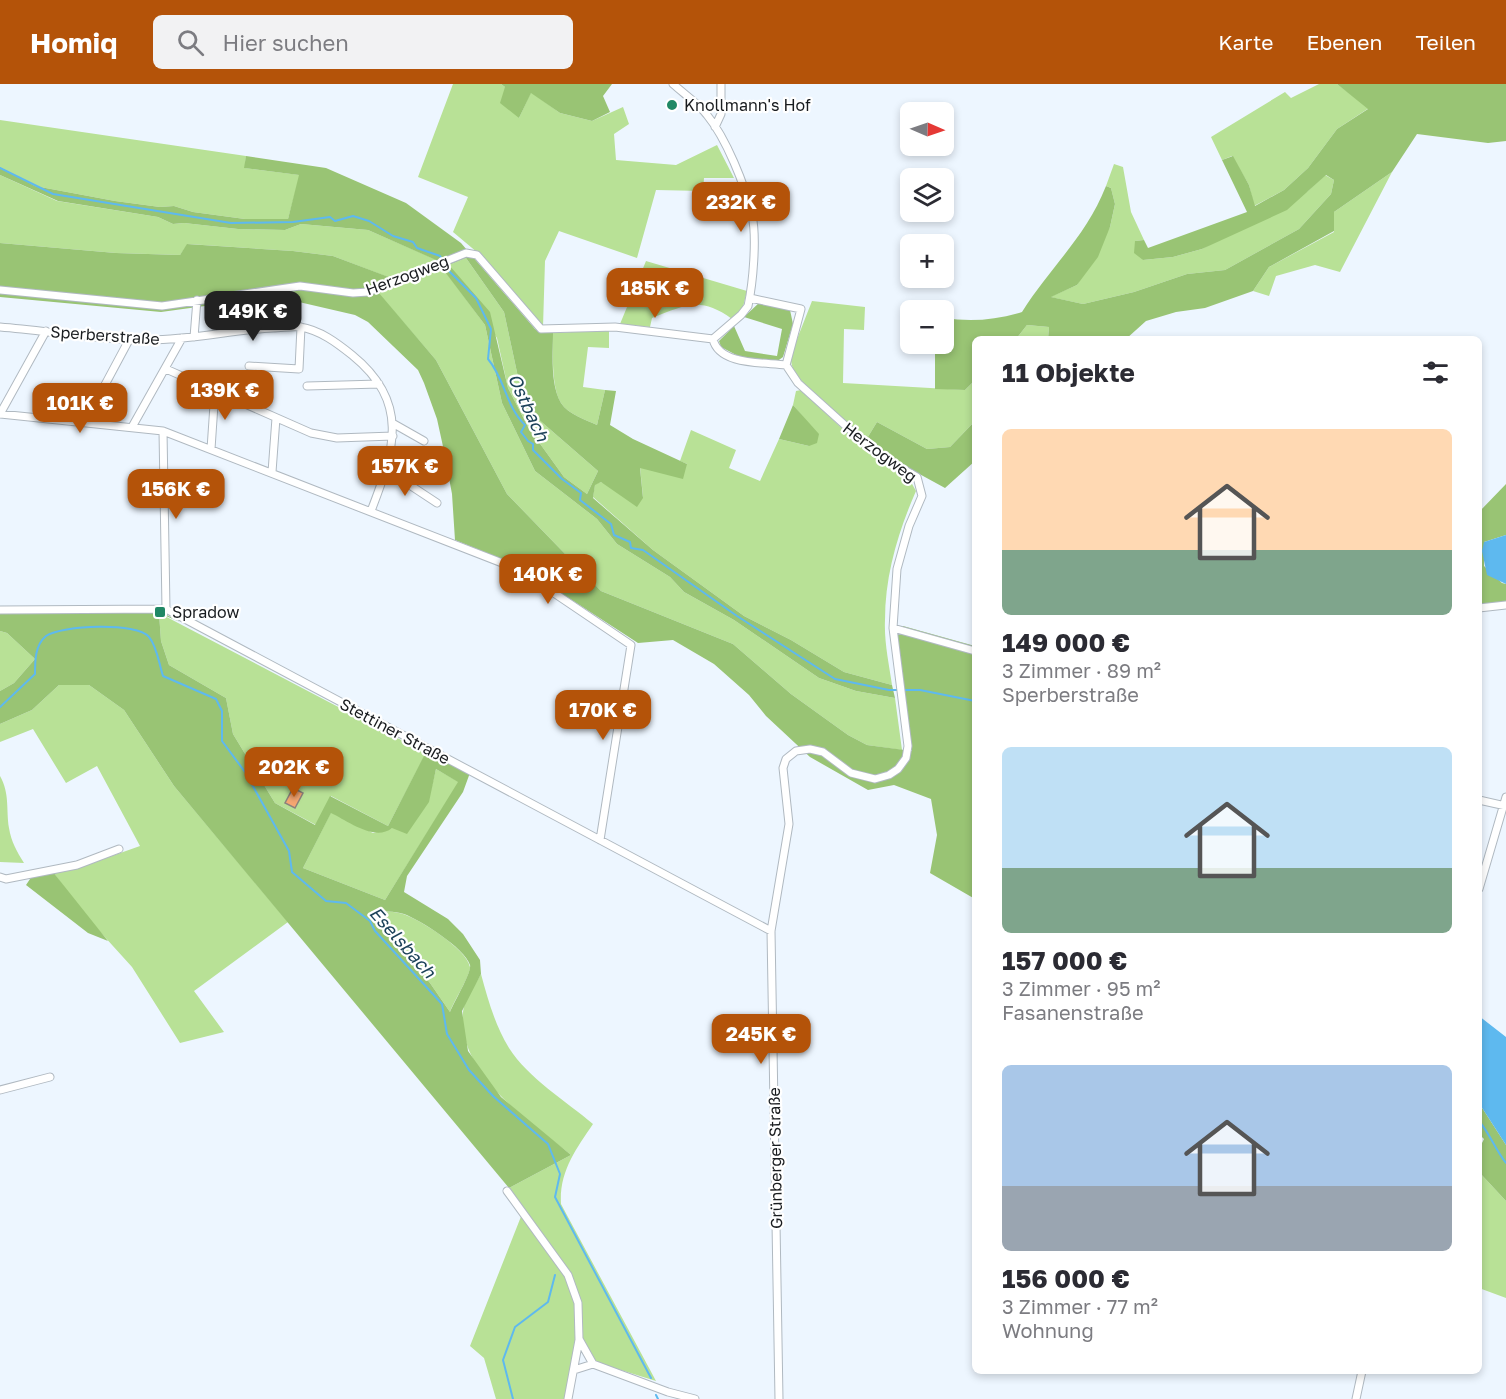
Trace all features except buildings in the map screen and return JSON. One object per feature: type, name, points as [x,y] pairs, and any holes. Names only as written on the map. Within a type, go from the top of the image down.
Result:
[{"type":"street","points":[[673,84],[706,114],[716,127],[740,179],[752,214],[750,298],[741,315],[712,339],[717,349],[737,360],[786,365],[801,309],[750,298]]},
{"type":"street","points":[[716,127],[721,114],[721,84]]},
{"type":"street","name":"Herzogweg","points":[[0,290],[162,306],[300,286],[353,293],[369,292],[462,253],[477,255],[541,329],[615,327],[712,339]]},
{"type":"street","points":[[194,337],[197,300]]},
{"type":"street","name":"Sperberstraße","points":[[0,327],[129,338],[182,338],[233,330],[301,327],[331,338],[368,368],[389,402],[394,424],[393,436],[387,471],[371,511]]},
{"type":"street","points":[[249,366],[299,369],[301,327]]},
{"type":"street","points":[[46,331],[0,414],[163,431],[520,570],[631,645],[600,840]]},
{"type":"street","points":[[85,422],[129,338]]},
{"type":"street","points":[[132,427],[182,338]]},
{"type":"street","name":"Herzogweg","points":[[786,365],[798,383],[838,421],[877,454],[917,477],[921,484],[922,496],[909,526],[897,568],[892,628]]},
{"type":"street","points":[[166,369],[276,418],[321,435],[393,436]]},
{"type":"street","points":[[307,386],[379,384]]},
{"type":"street","points":[[211,449],[215,390]]},
{"type":"street","points":[[272,472],[276,418]]},
{"type":"street","points":[[394,424],[424,441]]},
{"type":"street","points":[[163,431],[166,609]]},
{"type":"street","points":[[387,471],[437,503]]},
{"type":"street","points":[[1482,608],[1506,605]]},
{"type":"street","name":"Stettiner Straße","points":[[0,610],[166,609],[771,932]]},
{"type":"street","points":[[892,628],[972,650]]},
{"type":"street","name":"Grünberger Straße","points":[[779,1399],[771,932],[789,824],[783,777],[786,759],[796,752],[810,749],[823,752],[851,773],[867,779],[889,776],[898,770],[906,758],[908,746],[892,628]]},
{"type":"street","points":[[1482,879],[1506,797]]},
{"type":"street","points":[[1482,801],[1505,806]]},
{"type":"street","points":[[0,877],[6,879],[78,865],[119,849]]},
{"type":"street","points":[[0,1090],[51,1077]]},
{"type":"street","points":[[507,1191],[568,1275],[578,1303],[579,1339],[568,1399]]},
{"type":"street","points":[[579,1339],[593,1364]]},
{"type":"street","points":[[574,1370],[593,1364],[668,1392],[695,1399]]},
{"type":"street","points":[[1356,1399],[1361,1374]]},
{"type":"green space","points":[[453,84],[501,84],[505,87],[519,118],[531,92],[560,113],[592,121],[623,107],[629,124],[614,134],[616,160],[676,165],[717,145],[734,178],[704,178],[703,191],[656,190],[637,258],[559,231],[545,261],[543,327],[478,253],[453,232],[468,197],[418,177]]},
{"type":"green space","points":[[501,84],[612,84],[603,96],[610,112],[592,121],[560,113],[531,93],[519,118],[500,103],[505,87]]},
{"type":"green space","points":[[1319,84],[1337,84],[1369,108],[1337,129],[1308,168],[1284,190],[1254,206],[1249,185],[1232,156],[1222,160],[1211,137],[1285,92],[1291,98]]},
{"type":"green space","points":[[1337,84],[1506,84],[1506,141],[1488,143],[1417,134],[1392,172],[1334,212],[1334,231],[1269,267],[1253,291],[1205,308],[1176,312],[1146,321],[1129,336],[1048,336],[1049,327],[1027,325],[1018,336],[972,336],[972,383],[965,390],[935,389],[935,354],[954,354],[954,319],[983,320],[1022,312],[1089,221],[1106,186],[1111,188],[1115,204],[1110,227],[1098,257],[1077,285],[1051,297],[1083,304],[1134,292],[1187,274],[1225,270],[1299,229],[1331,194],[1334,180],[1326,175],[1287,210],[1202,249],[1173,257],[1143,260],[1134,253],[1135,241],[1144,240],[1148,248],[1247,212],[1222,160],[1233,156],[1249,185],[1255,206],[1284,190],[1308,168],[1337,129],[1368,109]]},
{"type":"green space","points":[[0,120],[246,156],[245,168],[300,175],[288,219],[245,219],[193,212],[174,206],[160,207],[115,201],[35,186],[0,167]]},
{"type":"green space","points":[[246,156],[326,168],[406,203],[461,243],[535,329],[543,333],[553,333],[555,387],[564,407],[597,425],[605,390],[616,391],[610,425],[633,439],[687,464],[683,479],[640,468],[643,498],[637,507],[601,482],[595,485],[593,498],[653,550],[744,616],[791,640],[844,672],[892,685],[895,698],[856,691],[819,678],[734,620],[684,592],[670,577],[617,544],[597,519],[535,471],[502,403],[485,325],[436,260],[368,230],[301,224],[285,230],[173,224],[158,217],[58,201],[0,175],[0,167],[35,186],[115,201],[160,207],[174,206],[193,212],[245,219],[288,219],[299,175],[244,168]],"holes":[[[466,258],[504,312],[518,377],[537,418],[598,471],[587,494],[564,477],[528,427],[508,388],[490,312],[449,265]]]},
{"type":"green space","points":[[1114,164],[1123,167],[1131,212],[1144,240],[1135,241],[1143,260],[1173,257],[1202,249],[1308,191],[1325,175],[1334,180],[1331,194],[1299,229],[1225,270],[1187,274],[1134,292],[1083,304],[1050,297],[1077,285],[1110,227],[1115,204],[1111,188],[1106,186]]},
{"type":"green space","points":[[1392,172],[1340,272],[1315,265],[1276,276],[1269,296],[1253,291],[1269,267],[1334,232],[1334,212]]},
{"type":"green space","points":[[0,175],[57,201],[158,217],[173,224],[285,230],[301,224],[368,230],[437,260],[485,325],[502,403],[535,471],[597,519],[617,544],[670,577],[684,592],[734,620],[819,678],[856,691],[895,698],[902,750],[867,745],[848,735],[791,694],[733,644],[601,591],[507,494],[436,360],[378,293],[401,282],[333,256],[293,251],[188,244],[180,255],[116,253],[0,243]]},
{"type":"green space","points":[[0,243],[116,253],[180,255],[187,244],[293,251],[333,256],[402,282],[379,293],[436,360],[507,494],[601,591],[733,644],[791,694],[848,735],[867,745],[912,751],[897,634],[903,626],[972,645],[972,897],[930,873],[937,835],[931,799],[894,785],[868,790],[810,757],[766,716],[749,695],[714,664],[673,640],[638,643],[521,567],[455,540],[452,494],[444,451],[437,419],[424,383],[418,370],[368,322],[355,315],[286,299],[256,299],[161,312],[0,297]]},
{"type":"green space","points":[[466,258],[504,312],[518,377],[537,418],[598,471],[587,494],[564,477],[528,427],[508,388],[497,338],[449,265]]},
{"type":"green space","points":[[646,261],[747,291],[743,307],[732,319],[711,307],[693,305],[674,309],[652,318],[650,327],[620,324]]},
{"type":"green space","points":[[812,301],[865,307],[864,330],[844,329],[843,383],[965,390],[972,383],[972,424],[950,447],[927,449],[877,422],[866,440],[794,374],[790,357]]},
{"type":"green space","points":[[760,302],[790,310],[793,324],[783,357],[776,362],[742,358],[721,347],[719,341],[734,326],[745,351],[777,356],[782,329],[744,317]]},
{"type":"green space","points":[[1027,325],[1049,327],[1048,336],[1018,336]]},
{"type":"green space","points":[[609,330],[609,348],[588,347],[583,387],[605,390],[597,425],[573,413],[561,403],[554,379],[553,333]]},
{"type":"green space","points":[[801,390],[862,447],[907,475],[916,491],[898,538],[887,587],[885,636],[892,685],[844,672],[791,640],[744,616],[653,550],[593,497],[595,484],[601,482],[643,497],[640,467],[687,464],[680,461],[691,430],[736,450],[729,468],[760,481],[779,439],[809,446],[804,418],[793,405],[796,391]]},
{"type":"green space","points":[[793,405],[819,434],[817,443],[809,446],[779,439]]},
{"type":"green space","points":[[877,422],[927,449],[950,447],[972,424],[972,464],[945,488],[892,459],[866,440]]},
{"type":"green space","points":[[1506,484],[1506,535],[1484,542],[1484,566],[1506,584],[1506,603],[1482,605],[1482,509]]},
{"type":"green space","points":[[144,610],[163,613],[180,622],[159,613],[161,641],[169,665],[226,698],[233,734],[275,803],[315,825],[330,796],[388,826],[428,748],[471,770],[463,792],[407,876],[404,892],[448,919],[463,934],[480,960],[481,974],[462,1011],[468,1051],[501,1097],[571,1155],[509,1188],[174,786],[124,710],[89,685],[59,685],[32,710],[0,724],[0,691],[14,683],[35,659],[7,633],[0,631],[0,611]],"holes":[[[436,769],[458,782],[385,900],[303,868],[331,813],[370,832],[385,832],[392,828],[407,834],[429,802]],[[371,911],[396,912],[411,917],[441,935],[466,958],[470,969],[450,1012],[430,983]]]},
{"type":"green space","points":[[159,613],[426,753],[388,826],[331,796],[316,825],[275,803],[233,734],[226,698],[169,665],[161,641]]},
{"type":"green space","points":[[0,631],[7,633],[35,659],[14,683],[0,691]]},
{"type":"green space","points":[[59,685],[89,685],[124,710],[174,786],[288,922],[194,991],[224,1032],[180,1043],[132,967],[84,914],[53,872],[78,868],[140,846],[97,766],[66,783],[33,729],[0,742],[0,724],[32,710]]},
{"type":"green space","points":[[436,769],[459,782],[385,900],[303,868],[331,812],[373,833],[392,828],[428,802]]},
{"type":"green space","points":[[0,776],[6,795],[11,837],[24,863],[0,862]]},
{"type":"green space","points":[[53,872],[108,941],[88,933],[26,885],[32,876]]},
{"type":"green space","points":[[371,911],[395,912],[410,917],[430,928],[461,952],[467,960],[470,971],[450,1012],[430,983]]},
{"type":"green space","points":[[481,974],[496,1021],[517,1059],[537,1079],[593,1124],[566,1171],[561,1204],[656,1381],[595,1362],[582,1338],[580,1302],[571,1274],[509,1188],[571,1155],[499,1094],[483,1076],[471,1056],[464,1035],[463,1012]]},
{"type":"green space","points":[[1482,1108],[1506,1145],[1506,1201],[1482,1175],[1484,1139],[1482,1137]]},
{"type":"green space","points":[[1482,1175],[1506,1201],[1506,1298],[1482,1289]]},
{"type":"green space","points":[[522,1214],[556,1259],[565,1275],[575,1305],[576,1337],[565,1399],[496,1399],[484,1358],[470,1346]]},
{"type":"water","points":[[1506,535],[1506,584],[1487,575],[1482,551],[1484,542]]},
{"type":"water","points":[[1482,1018],[1506,1037],[1506,1145],[1482,1108]]},
{"type":"waterway","name":"Ostbach","points":[[0,168],[53,194],[231,223],[293,222],[330,217],[335,221],[353,216],[369,221],[393,236],[413,242],[417,248],[440,256],[449,271],[476,298],[491,329],[488,359],[514,410],[525,425],[521,432],[533,444],[533,450],[562,479],[581,493],[580,500],[611,524],[614,535],[630,542],[631,548],[643,550],[737,616],[835,679],[889,690],[920,690],[972,700]]},
{"type":"waterway","name":"Eselsbach","points":[[0,707],[35,674],[38,649],[46,636],[67,629],[99,627],[116,627],[142,632],[154,645],[163,676],[216,699],[222,711],[222,741],[245,772],[289,851],[292,872],[326,901],[346,903],[370,921],[375,931],[442,1004],[447,1034],[469,1070],[493,1096],[548,1144],[560,1174],[555,1197],[651,1378]]},
{"type":"waterway","name":"Ostbach","points":[[1482,1125],[1506,1163]]},
{"type":"waterway","name":"Eselsbach","points":[[513,1399],[503,1360],[515,1327],[548,1302],[555,1275]]},
{"type":"waterway","name":"Eselsbach","points":[[656,1395],[658,1399]]},
{"type":"place","name":"Knollmann's Hof","points":[[672,105]]},
{"type":"place","name":"Spradow","points":[[160,612]]}]
